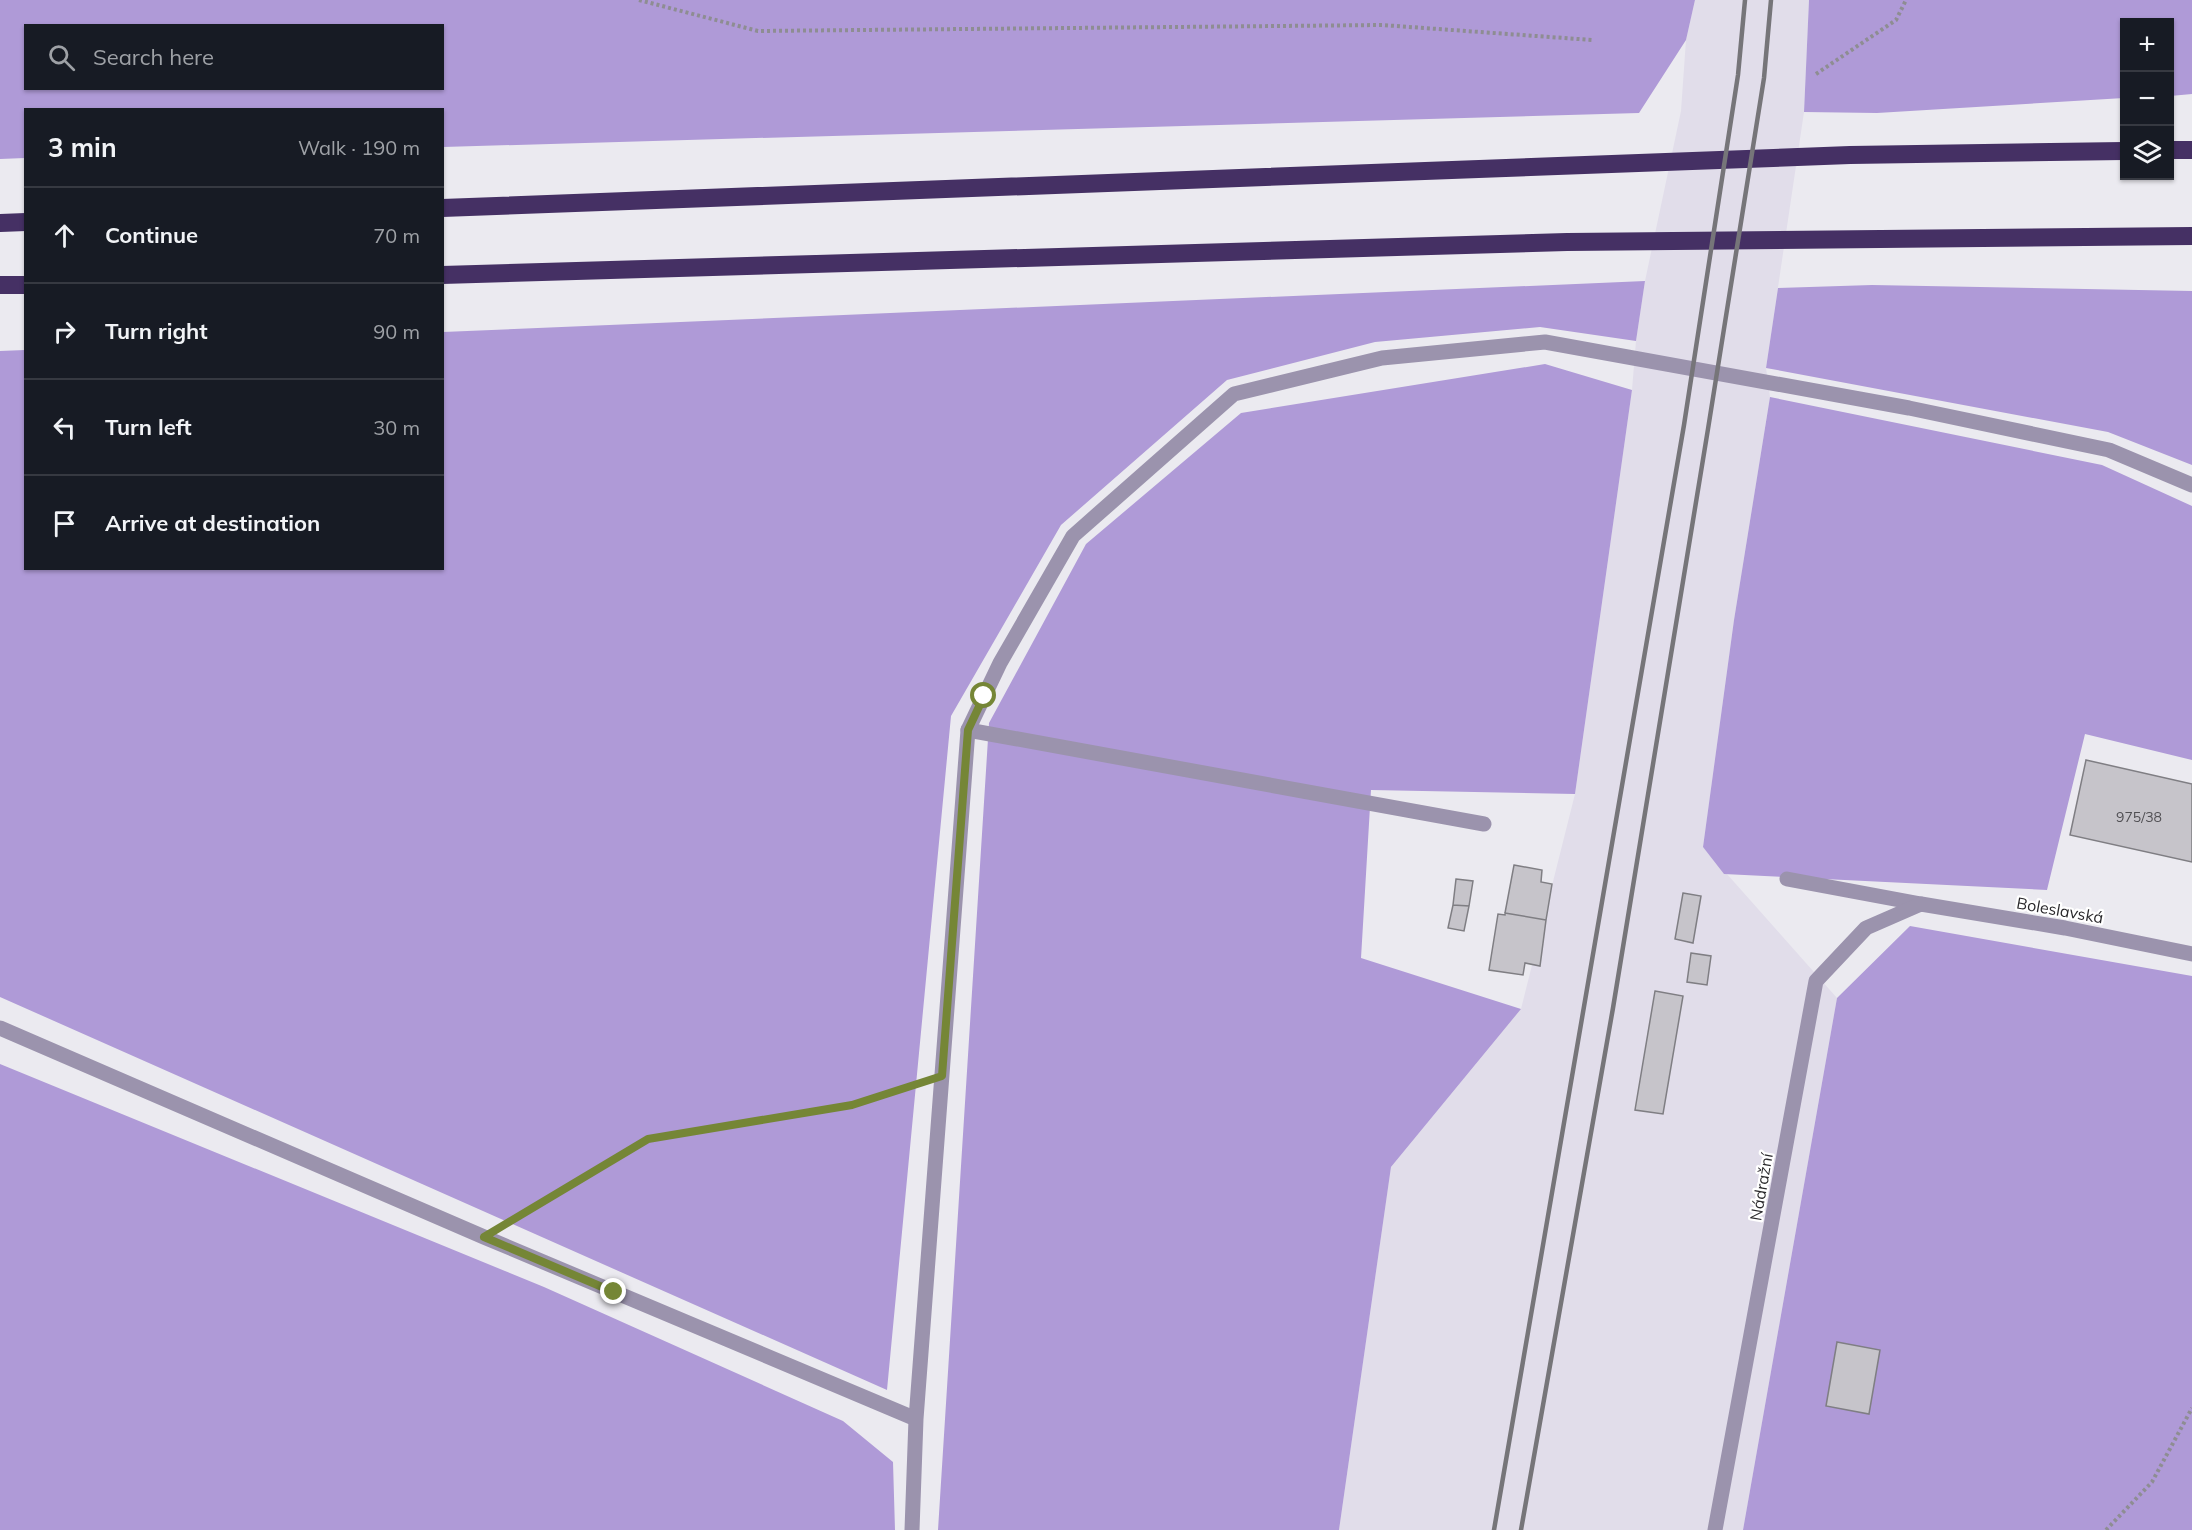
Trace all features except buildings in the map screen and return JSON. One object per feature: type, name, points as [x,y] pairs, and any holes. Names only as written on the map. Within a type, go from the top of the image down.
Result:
[{"type":"highway","points":[[2174,150],[2192,150]]},
{"type":"highway","points":[[444,208],[1850,154],[2120,151]]},
{"type":"highway","points":[[0,223],[24,222]]},
{"type":"highway","points":[[444,274],[1567,242],[2192,236]]},
{"type":"highway","points":[[0,285],[24,285]]},
{"type":"street","points":[[912,1530],[916,1419],[968,730],[1000,663],[1073,536],[1234,394],[1382,358],[1545,342],[1909,408],[2109,450],[2192,485]]},
{"type":"street","points":[[968,730],[1485,824]]},
{"type":"street","name":"Boleslavská","points":[[1787,879],[2065,928],[2192,954]]},
{"type":"street","name":"Nádražní","points":[[1715,1530],[1816,981],[1866,928],[1921,904]]},
{"type":"street","points":[[0,1028],[484,1237],[916,1419]]},
{"type":"path","points":[[639,0],[758,31],[1382,25],[1592,40]]},
{"type":"path","points":[[1816,74],[1896,20],[1906,0]]},
{"type":"path","points":[[484,1237],[648,1139],[852,1105],[942,1076]]},
{"type":"path","points":[[2106,1530],[2152,1482],[2192,1408]]},
{"type":"shaded area","points":[[0,0],[1695,0],[1686,40],[1639,113],[444,147],[444,108],[24,108],[24,158],[0,159]]},
{"type":"shaded area","points":[[1695,0],[1809,0],[1804,112],[1766,368],[1770,397],[1734,620],[1703,847],[1837,998],[1743,1530],[1339,1530],[1391,1167],[1521,1009],[1575,794],[1632,390],[1636,341],[1645,281],[1681,111],[1686,40]]},
{"type":"shaded area","points":[[1809,0],[2192,0],[2192,94],[2174,96],[2174,18],[2120,18],[2120,98],[1877,113],[1804,112]]},
{"type":"shaded area","points":[[1645,281],[1636,341],[1540,327],[1375,342],[1227,380],[1061,525],[951,716],[887,1390],[0,997],[0,351],[24,350],[24,570],[444,570],[444,332]]},
{"type":"shaded area","points":[[1872,285],[2192,291],[2192,465],[2108,432],[1766,368],[1778,288]]},
{"type":"shaded area","points":[[1545,364],[1632,390],[1575,794],[1371,790],[1361,958],[1521,1009],[1391,1167],[1339,1530],[938,1530],[989,723],[1086,544],[1241,413]]},
{"type":"shaded area","points":[[1770,397],[2102,465],[2192,506],[2192,760],[2085,734],[2047,890],[1724,874],[1703,847],[1734,620]]},
{"type":"shaded area","points":[[1910,926],[2192,976],[2192,1530],[1743,1530],[1837,998]]},
{"type":"shaded area","points":[[0,1064],[544,1287],[843,1421],[893,1462],[895,1530],[0,1530]]},
{"type":"railway","points":[[1494,1530],[1684,425],[1738,75],[1745,0]]},
{"type":"railway","points":[[1521,1530],[1613,1008],[1708,429],[1764,78],[1771,0]]},
{"type":"route","points":[[614,1292],[484,1237],[648,1139],[852,1105],[942,1076],[968,730],[984,696]]}]
